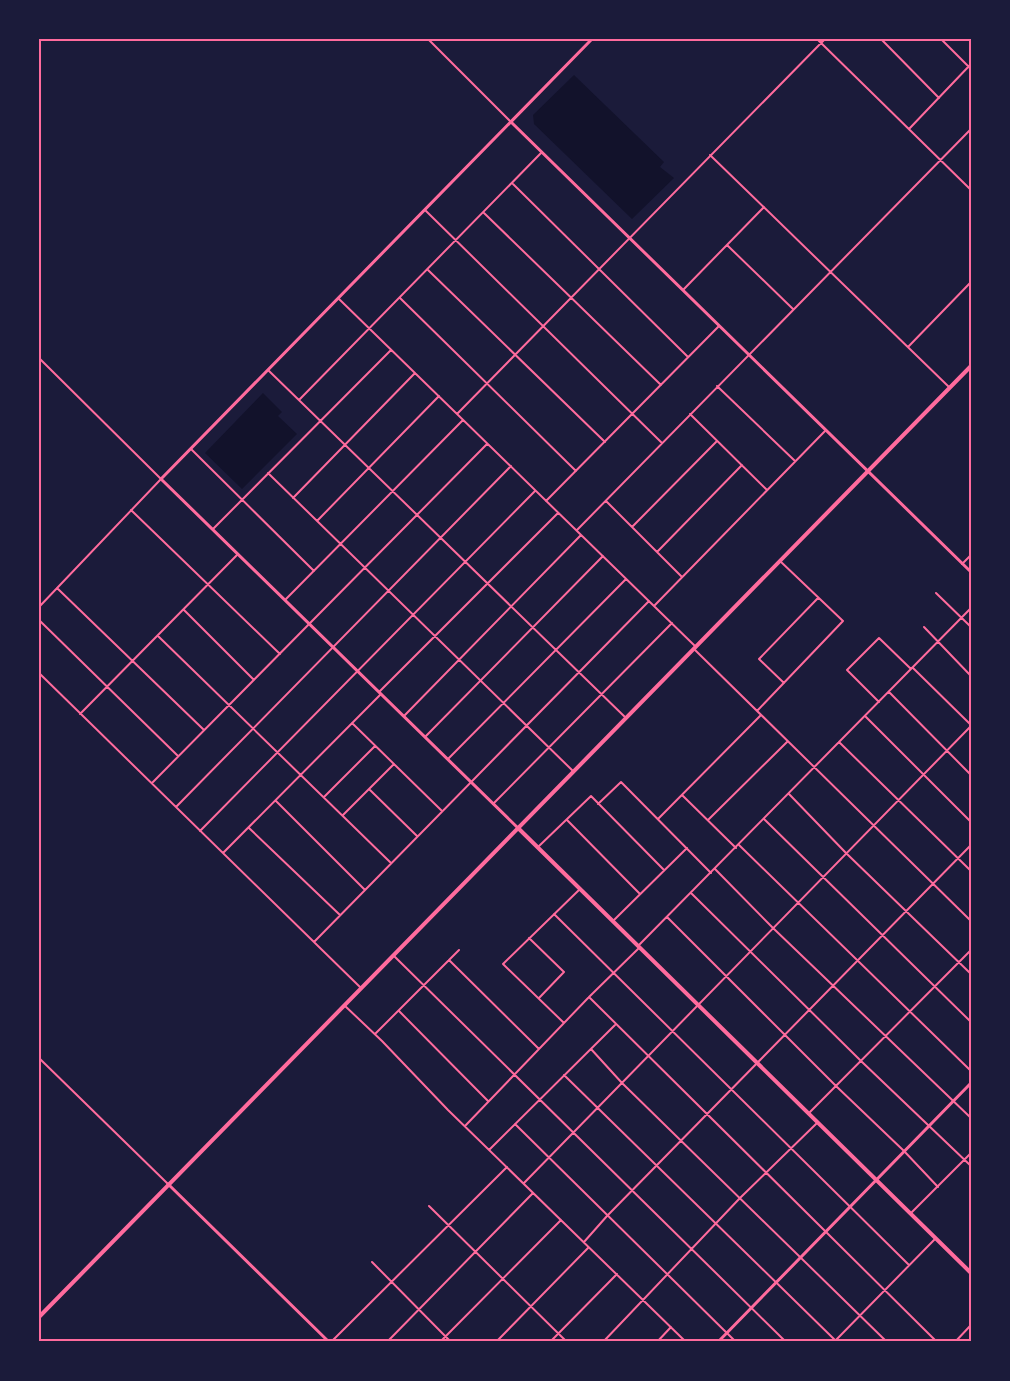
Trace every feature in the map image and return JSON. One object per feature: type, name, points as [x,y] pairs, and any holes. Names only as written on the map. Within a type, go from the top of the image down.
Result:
[{"type":"main road","points":[[39,1317],[971,366]]},
{"type":"main road","points":[[518,828],[971,1273]]},
{"type":"street","points":[[428,39],[971,572]]},
{"type":"street","points":[[39,607],[161,479],[592,39]]},
{"type":"street","points":[[817,39],[971,190]]},
{"type":"street","points":[[457,414],[825,39]]},
{"type":"street","points":[[881,39],[939,98]]},
{"type":"street","points":[[909,129],[970,66],[941,39]]},
{"type":"street","points":[[577,530],[971,129]]},
{"type":"street","points":[[299,400],[542,152]]},
{"type":"street","points":[[710,155],[950,388]]},
{"type":"street","points":[[513,183],[688,357]]},
{"type":"street","points":[[682,290],[764,207]]},
{"type":"street","points":[[425,210],[662,443]]},
{"type":"street","points":[[483,212],[661,385]]},
{"type":"street","points":[[727,245],[793,309]]},
{"type":"street","points":[[427,269],[605,442]]},
{"type":"street","points":[[908,347],[971,282]]},
{"type":"street","points":[[338,298],[672,623],[761,715],[971,921]]},
{"type":"street","points":[[400,298],[576,471]]},
{"type":"street","points":[[546,501],[719,326]]},
{"type":"street","points":[[213,529],[391,350]]},
{"type":"street","points":[[39,358],[518,828]]},
{"type":"street","points":[[268,370],[626,718]]},
{"type":"street","points":[[293,498],[415,373]]},
{"type":"street","points":[[717,386],[795,461]]},
{"type":"street","points":[[316,521],[439,396]]},
{"type":"street","points":[[690,414],[767,490]]},
{"type":"street","points":[[285,600],[464,420]]},
{"type":"street","points":[[654,606],[826,430]]},
{"type":"street","points":[[632,527],[717,441]]},
{"type":"street","points":[[152,783],[487,443]]},
{"type":"street","points":[[191,449],[314,571]]},
{"type":"street","points":[[657,552],[742,465]]},
{"type":"street","points":[[176,807],[511,466]]},
{"type":"street","points":[[268,473],[574,772]]},
{"type":"street","points":[[200,831],[535,490]]},
{"type":"street","points":[[606,501],[682,577]]},
{"type":"street","points":[[131,510],[280,654]]},
{"type":"street","points":[[223,853],[558,513]]},
{"type":"street","points":[[404,716],[581,535]]},
{"type":"street","points":[[80,714],[238,554]]},
{"type":"street","points":[[962,564],[971,555]]},
{"type":"street","points":[[425,737],[603,556]]},
{"type":"street","points":[[757,711],[843,621],[780,561]]},
{"type":"street","points":[[447,759],[626,579]]},
{"type":"street","points":[[57,588],[204,730]]},
{"type":"street","points":[[936,593],[971,627]]},
{"type":"street","points":[[784,683],[759,659],[819,598]]},
{"type":"street","points":[[314,942],[649,601]]},
{"type":"street","points":[[465,1126],[971,608]]},
{"type":"street","points":[[184,609],[254,680]]},
{"type":"street","points":[[39,621],[178,756]]},
{"type":"street","points":[[493,804],[672,623]]},
{"type":"street","points":[[924,627],[971,676]]},
{"type":"street","points":[[158,636],[391,863]]},
{"type":"street","points":[[524,1183],[971,725],[879,638],[847,670],[879,702]]},
{"type":"street","points":[[39,673],[361,988]]},
{"type":"street","points":[[889,692],[971,775]]},
{"type":"street","points":[[658,819],[761,715]]},
{"type":"street","points":[[865,716],[922,776],[971,822]]},
{"type":"street","points":[[352,723],[442,811]]},
{"type":"street","points":[[708,820],[788,741]]},
{"type":"street","points":[[839,742],[971,871]]},
{"type":"street","points":[[324,797],[375,746]]},
{"type":"street","points":[[343,815],[394,764]]},
{"type":"street","points":[[598,804],[621,782],[711,873]]},
{"type":"street","points":[[369,789],[417,836]]},
{"type":"street","points":[[789,794],[846,853],[971,974]]},
{"type":"street","points":[[682,795],[735,848]]},
{"type":"street","points":[[538,847],[591,796],[664,870]]},
{"type":"street","points":[[275,800],[365,890]]},
{"type":"street","points":[[764,819],[971,1022]]},
{"type":"street","points":[[567,820],[640,894]]},
{"type":"street","points":[[249,827],[340,915]]},
{"type":"street","points":[[739,845],[971,1071]]},
{"type":"street","points":[[584,1242],[971,845]]},
{"type":"street","points":[[613,921],[687,848]]},
{"type":"street","points":[[715,869],[773,928],[971,1118]]},
{"type":"street","points":[[564,1023],[503,964],[580,889]]},
{"type":"street","points":[[691,893],[928,1127],[971,1166]]},
{"type":"street","points":[[554,914],[909,1265]]},
{"type":"street","points":[[667,917],[938,1187]]},
{"type":"street","points":[[529,938],[564,972],[538,998]]},
{"type":"street","points":[[375,1034],[459,950]]},
{"type":"street","points":[[809,1113],[971,950]]},
{"type":"street","points":[[393,955],[786,1342]]},
{"type":"street","points":[[449,960],[539,1049]]},
{"type":"street","points":[[589,997],[937,1342]]},
{"type":"street","points":[[344,1005],[686,1342]]},
{"type":"street","points":[[399,1011],[488,1101]]},
{"type":"street","points":[[489,1150],[616,1025]]},
{"type":"street","points":[[591,1049],[622,1083],[887,1342]]},
{"type":"street","points":[[39,1058],[330,1342],[507,1167]]},
{"type":"street","points":[[564,1075],[835,1341],[936,1238]]},
{"type":"street","points":[[718,1342],[971,1083]]},
{"type":"street","points":[[603,1342],[740,1198],[818,1122]]},
{"type":"street","points":[[514,1124],[736,1342]]},
{"type":"street","points":[[911,1213],[971,1153]]},
{"type":"street","points":[[387,1342],[533,1193]]},
{"type":"street","points":[[429,1206],[567,1342]]},
{"type":"street","points":[[440,1342],[561,1220]]},
{"type":"street","points":[[496,1342],[589,1247]]},
{"type":"street","points":[[372,1262],[451,1342]]},
{"type":"street","points":[[550,1342],[617,1274]]},
{"type":"street","points":[[657,1342],[672,1328]]},
{"type":"street","points":[[955,1342],[970,1328]]},
{"type":"shaded area","points":[[574,75],[664,162],[660,167],[674,178],[632,219],[534,124],[533,115]]},
{"type":"shaded area","points":[[263,393],[282,412],[278,416],[297,434],[242,489],[205,453]]}]
